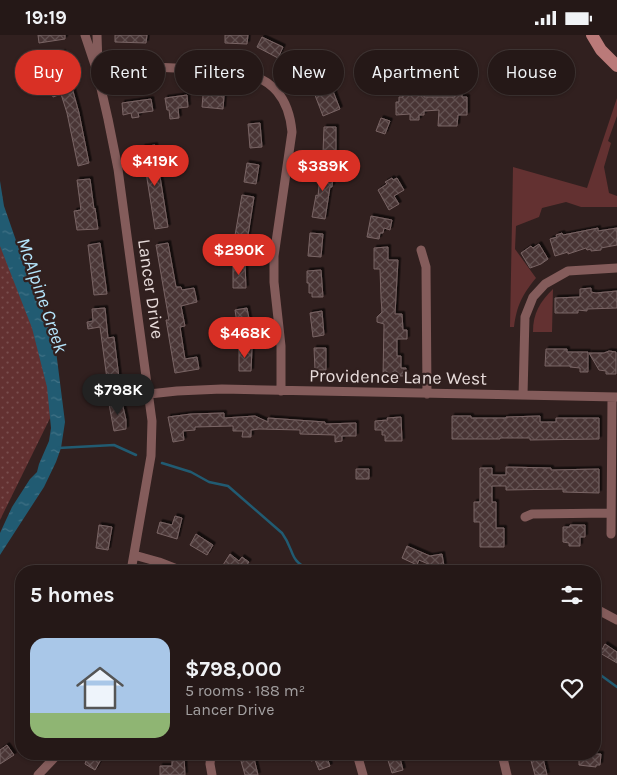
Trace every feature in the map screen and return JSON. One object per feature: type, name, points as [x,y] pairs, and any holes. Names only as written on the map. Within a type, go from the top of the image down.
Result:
[{"type":"street","name":"Lancer Drive","points":[[85,35],[91,54]]},
{"type":"street","name":"Lancer Drive","points":[[97,35],[97,50]]},
{"type":"street","points":[[592,35],[601,50],[617,66]]},
{"type":"street","points":[[165,68],[240,71],[262,78],[278,92],[284,101],[291,119],[292,132],[274,256],[274,282],[281,346],[281,391]]},
{"type":"street","name":"Lancer Drive","points":[[102,95],[118,169],[153,431],[151,456],[132,565]]},
{"type":"street","points":[[421,250],[426,267],[427,394]]},
{"type":"street","points":[[523,395],[525,317],[533,297],[545,283],[568,271],[617,268]]},
{"type":"street","name":"Providence Lane West","points":[[149,394],[222,389],[615,397]]},
{"type":"street","points":[[612,534],[615,397]]},
{"type":"street","points":[[525,517],[532,514],[611,513]]},
{"type":"street","points":[[134,555],[167,565]]},
{"type":"street","points":[[601,612],[617,620]]},
{"type":"street","points":[[38,775],[52,760]]},
{"type":"street","points":[[210,760],[212,775]]},
{"type":"street","points":[[359,760],[363,775]]},
{"type":"street","points":[[503,760],[507,775]]},
{"type":"shaded area","points":[[617,98],[617,116],[608,141],[611,143],[604,167],[609,193],[617,196],[617,207],[581,207],[566,202],[542,208],[539,217],[516,226],[515,249],[536,278],[521,301],[514,327],[510,327],[513,167],[587,188]]},
{"type":"shaded area","points":[[0,219],[18,264],[55,408],[0,520]]},
{"type":"shaded area","points":[[553,289],[552,332],[533,332],[534,319],[538,308]]},
{"type":"water","points":[[0,181],[4,206],[28,275],[55,343],[65,422],[61,448],[44,487],[0,555],[0,533],[12,507],[30,479],[37,472],[49,441],[51,428],[47,387],[32,328],[0,246]]},
{"type":"building","points":[[38,35],[65,35],[65,39],[39,43]]},
{"type":"building","points":[[115,35],[147,35],[146,43],[115,42]]},
{"type":"building","points":[[225,35],[248,35],[247,44],[225,43]]},
{"type":"building","points":[[262,37],[283,47],[282,50],[273,50],[273,55],[257,47]]},
{"type":"building","points":[[61,95],[74,95],[89,163],[78,166]]},
{"type":"building","points":[[187,95],[188,107],[178,108],[179,118],[170,119],[165,98]]},
{"type":"building","points":[[203,95],[224,96],[223,109],[202,107]]},
{"type":"building","points":[[315,95],[335,95],[340,109],[323,116]]},
{"type":"building","points":[[403,95],[455,97],[455,95],[462,95],[462,97],[467,97],[467,115],[458,115],[457,126],[438,126],[439,110],[424,111],[424,115],[419,115],[419,120],[410,120],[410,114],[396,115],[396,102],[399,102],[399,97],[403,97]]},
{"type":"building","points":[[151,99],[153,111],[138,113],[139,117],[132,118],[131,113],[123,115],[122,103]]},
{"type":"building","points":[[381,118],[390,121],[385,134],[376,131]]},
{"type":"building","points":[[260,123],[262,147],[250,148],[248,124]]},
{"type":"building","points":[[324,127],[336,127],[336,153],[323,152]]},
{"type":"building","points":[[155,145],[168,227],[155,229],[142,147]]},
{"type":"building","points":[[247,163],[259,165],[256,184],[244,182]]},
{"type":"building","points":[[321,166],[334,167],[325,219],[312,217],[316,195],[318,196]]},
{"type":"building","points":[[392,178],[393,180],[397,178],[404,190],[394,196],[399,204],[389,210],[378,190],[387,184],[385,182]]},
{"type":"building","points":[[90,179],[98,229],[77,230],[74,211],[81,210],[77,180]]},
{"type":"building","points":[[242,195],[254,197],[246,248],[233,247]]},
{"type":"building","points":[[371,216],[392,220],[390,230],[384,228],[383,233],[380,233],[379,239],[367,237]]},
{"type":"building","points":[[598,228],[598,231],[617,228],[617,245],[591,251],[591,249],[587,250],[586,248],[555,256],[550,239],[557,237],[556,235]]},
{"type":"building","points":[[310,233],[323,234],[321,257],[308,256]]},
{"type":"building","points":[[100,243],[107,294],[94,295],[88,245]]},
{"type":"building","points":[[168,243],[176,287],[181,287],[182,290],[194,288],[197,302],[181,306],[185,326],[180,327],[185,359],[197,357],[199,369],[175,373],[166,320],[169,320],[156,245]]},
{"type":"building","points":[[539,244],[548,259],[530,268],[521,253],[531,246],[533,248]]},
{"type":"building","points":[[388,247],[388,260],[398,260],[395,314],[402,314],[403,330],[407,330],[407,339],[397,339],[397,356],[401,356],[401,368],[406,368],[406,376],[383,376],[384,324],[377,322],[377,317],[382,312],[380,269],[374,269],[374,248]]},
{"type":"building","points":[[233,263],[245,263],[246,288],[233,288]]},
{"type":"building","points":[[321,270],[323,297],[312,297],[312,293],[309,293],[309,283],[307,283],[307,271]]},
{"type":"building","points":[[591,288],[591,292],[596,293],[617,291],[617,308],[578,310],[578,313],[555,313],[555,298],[580,297],[580,289]]},
{"type":"building","points":[[105,308],[108,338],[114,337],[120,386],[108,388],[108,386],[103,387],[102,379],[107,379],[100,327],[88,329],[87,322],[93,321],[92,309]]},
{"type":"building","points":[[247,308],[251,329],[238,330],[235,310]]},
{"type":"building","points":[[322,311],[324,335],[313,337],[310,313]]},
{"type":"building","points":[[239,347],[252,348],[251,371],[239,371]]},
{"type":"building","points":[[314,348],[326,348],[326,370],[315,370]]},
{"type":"building","points":[[546,349],[588,352],[588,372],[580,372],[580,368],[570,366],[545,366]]},
{"type":"building","points":[[616,352],[616,374],[606,374],[606,371],[599,370],[589,353]]},
{"type":"building","points":[[122,402],[126,429],[114,431],[109,404]]},
{"type":"building","points":[[224,413],[224,418],[255,416],[268,422],[268,418],[325,422],[325,424],[356,423],[356,436],[342,436],[342,441],[335,442],[335,435],[300,434],[300,430],[259,429],[251,430],[251,437],[242,437],[243,431],[233,431],[233,426],[195,427],[195,430],[183,431],[184,440],[173,442],[168,417]]},
{"type":"building","points":[[452,416],[506,418],[540,416],[540,422],[556,422],[556,418],[599,418],[599,439],[452,439]]},
{"type":"building","points":[[401,417],[402,441],[385,441],[385,435],[382,435],[382,430],[375,430],[375,421]]},
{"type":"building","points":[[506,467],[551,468],[551,470],[599,469],[599,493],[563,492],[563,489],[506,490],[506,486],[492,486],[492,502],[496,502],[496,528],[504,528],[504,547],[480,547],[480,522],[474,522],[474,502],[480,502],[480,468],[492,468],[492,475],[506,475]]},
{"type":"building","points":[[356,469],[369,469],[369,479],[356,479]]},
{"type":"building","points":[[175,516],[182,518],[177,539],[157,533],[160,522],[172,525]]},
{"type":"building","points":[[99,525],[112,527],[108,550],[96,548]]},
{"type":"building","points":[[570,525],[585,525],[585,537],[580,537],[580,546],[569,546],[569,543],[563,542],[563,527],[570,527]]},
{"type":"building","points":[[196,534],[213,545],[207,555],[190,545]]},
{"type":"building","points":[[407,546],[430,556],[442,554],[444,565],[430,565],[419,560],[417,565],[402,558]]},
{"type":"building","points":[[230,554],[239,561],[242,557],[249,562],[247,565],[223,565]]},
{"type":"building","points":[[605,644],[617,652],[617,663],[601,654]]},
{"type":"building","points":[[7,745],[14,755],[0,764],[0,750]]},
{"type":"building","points":[[86,760],[101,760],[95,770],[85,764]]},
{"type":"building","points":[[172,760],[184,760],[185,775],[160,775],[160,766],[172,766]]},
{"type":"building","points":[[241,760],[254,760],[258,775],[245,775]]},
{"type":"building","points":[[315,760],[328,760],[330,766],[319,770]]},
{"type":"building","points":[[388,760],[400,760],[403,770],[392,773]]},
{"type":"building","points":[[531,760],[543,760],[547,775],[535,775]]},
{"type":"building","points":[[579,760],[600,760],[600,765],[596,765],[596,767],[579,765]]},
{"type":"waterway","points":[[58,448],[114,445],[136,455]]},
{"type":"waterway","points":[[162,463],[191,472],[209,482],[228,486],[282,533],[295,559],[300,565]]},
{"type":"waterway","points":[[601,675],[617,687]]},
{"type":"water label","name":"McAlpine Creek","points":[[43,295]]}]
